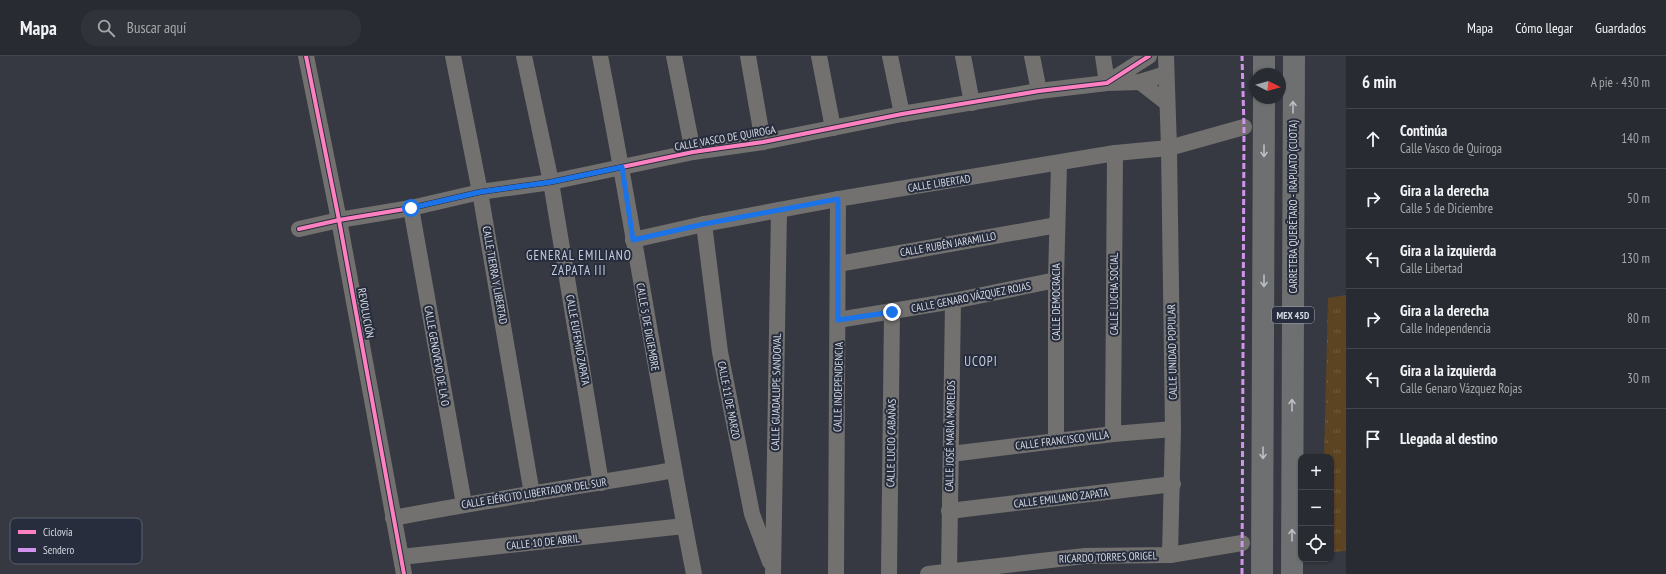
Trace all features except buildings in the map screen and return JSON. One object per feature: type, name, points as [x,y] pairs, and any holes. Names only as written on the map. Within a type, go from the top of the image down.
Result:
[{"type":"highway","points":[[1264,56],[1264,68]]},
{"type":"highway","name":"CARRETERA QUERÉTARO - IRAPUATO (CUOTA)","points":[[1292,574],[1294,56]]},
{"type":"highway","name":"MEX 45D","points":[[1262,574],[1264,104]]},
{"type":"street","name":"REVOLUCIÓN","points":[[306,56],[340,220],[404,574]]},
{"type":"street","name":"CALLE TIERRA Y LIBERTAD","points":[[453,56],[480,192],[532,494]]},
{"type":"street","name":"CALLE EUFEMIO ZAPATA","points":[[524,56],[551,182],[602,483]]},
{"type":"street","name":"CALLE 5 DE DICIEMBRE","points":[[600,56],[622,167],[633,240],[684,526],[694,574]]},
{"type":"street","points":[[674,56],[693,152]]},
{"type":"street","points":[[748,56],[763,142]]},
{"type":"street","points":[[819,56],[833,128]]},
{"type":"street","points":[[890,56],[902,114]]},
{"type":"street","points":[[963,56],[972,103]]},
{"type":"street","points":[[1032,56],[1039,91]]},
{"type":"street","points":[[1103,56],[1107,83],[1140,82],[1166,74]]},
{"type":"street","name":"CALLE VASCO DE QUIROGA","points":[[299,229],[340,220],[411,208],[480,192],[551,182],[693,152],[763,142],[902,114],[1039,91],[1107,83],[1148,56]]},
{"type":"street","name":"CALLE UNIDAD POPULAR","points":[[1166,56],[1169,148],[1173,429],[1170,555]]},
{"type":"street","points":[[1140,82],[1167,103]]},
{"type":"street","name":"CALLE LIBERTAD","points":[[633,240],[704,224],[838,199],[1114,153],[1169,148],[1244,127]]},
{"type":"street","name":"CALLE LUCHA SOCIAL","points":[[1113,434],[1114,153]]},
{"type":"street","name":"CALLE DEMOCRACIA","points":[[1056,441],[1056,280],[1059,163]]},
{"type":"street","name":"CALLE INDEPENDENCIA","points":[[836,574],[838,199]]},
{"type":"street","name":"CALLE GENOVEVO DE LA O","points":[[411,208],[464,504]]},
{"type":"street","name":"CALLE GUADALUPE SANDOVAL","points":[[773,573],[779,210]]},
{"type":"street","name":"CALLE 11 DE MARZO","points":[[704,224],[720,352],[752,514],[773,573]]},
{"type":"street","name":"CALLE RUBÉN JARAMILLO","points":[[838,264],[1057,225]]},
{"type":"street","name":"CALLE GENARO VÁZQUEZ ROJAS","points":[[838,320],[953,301],[1056,280]]},
{"type":"street","name":"CALLE JOSÉ MARÍA MORELOS","points":[[948,572],[953,301]]},
{"type":"street","name":"CALLE LUCIO CABAÑAS","points":[[889,574],[892,312]]},
{"type":"street","name":"CALLE FRANCISCO VILLA","points":[[951,454],[1113,434],[1173,429]]},
{"type":"street","name":"CALLE EJÉRCITO LIBERTADOR DEL SUR","points":[[394,518],[464,504],[602,483],[674,470]]},
{"type":"street","name":"CALLE EMILIANO ZAPATA","points":[[949,511],[1172,484]]},
{"type":"street","name":"CALLE 10 DE ABRIL","points":[[401,557],[684,526]]},
{"type":"street","name":"RICARDO TORRES ORIGEL","points":[[928,574],[1085,556],[1170,555],[1242,543]]},
{"type":"green space","points":[[1346,295],[1346,551],[1334,552],[1334,454],[1324,454],[1328,298]]},
{"type":"marked path","points":[[1242,56],[1244,127],[1242,574]]},
{"type":"cycle path","points":[[306,56],[339,220],[404,574]]},
{"type":"cycle path","points":[[299,229],[339,220],[411,208],[480,192],[551,182],[693,152],[763,142],[902,114],[1039,91],[1107,83],[1149,56]]},
{"type":"district","name":"GENERAL EMILIANO ZAPATA III","points":[[579,262]]},
{"type":"district","name":"UCOPI","points":[[981,361]]},
{"type":"route","points":[[411,208],[480,192],[551,182],[622,167],[633,240],[704,224],[838,199],[838,320],[892,312]]}]
